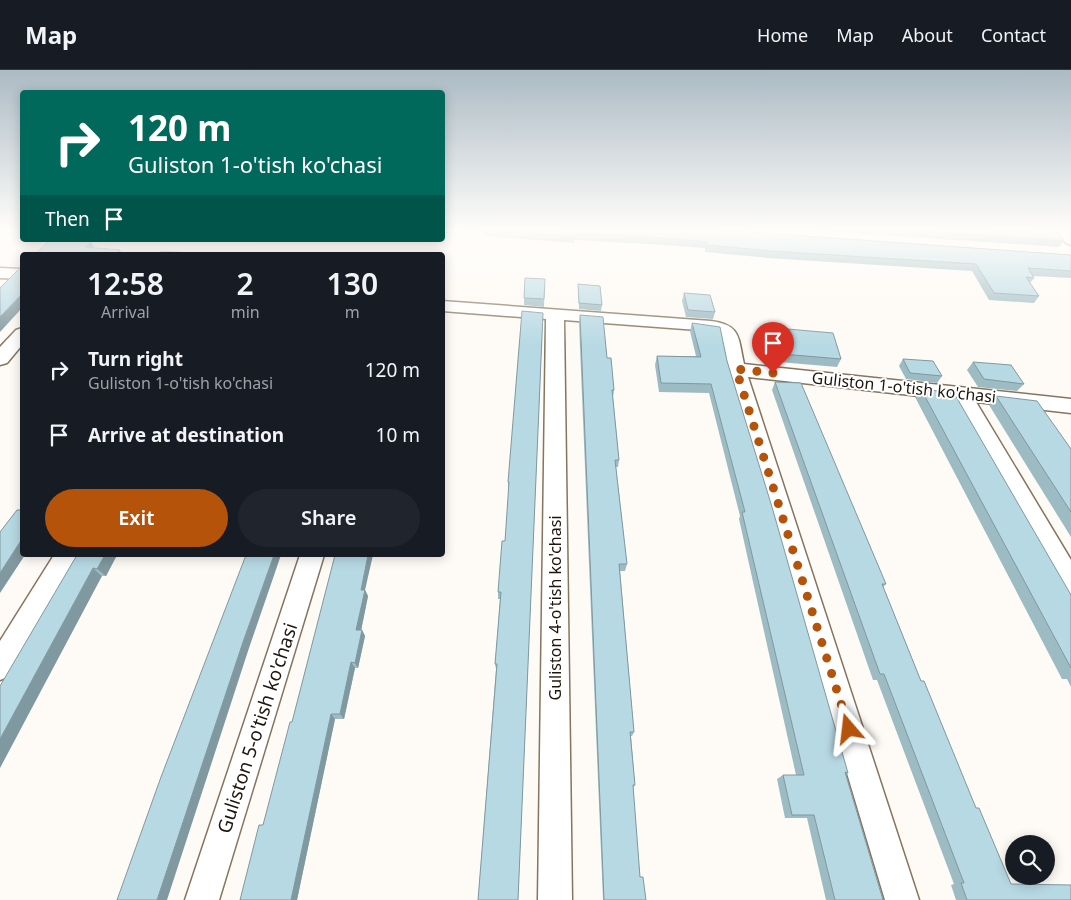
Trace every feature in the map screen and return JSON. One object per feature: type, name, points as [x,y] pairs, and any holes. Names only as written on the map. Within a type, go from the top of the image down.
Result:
[{"type":"street","points":[[0,272],[20,274]]},
{"type":"street","points":[[445,306],[723,328],[728,332],[736,369],[902,900]]},
{"type":"street","name":"Guliston 4-o'tish ko'chasi","points":[[555,315],[555,900]]},
{"type":"street","points":[[0,359],[20,336]]},
{"type":"street","name":"Guliston 1-o'tish ko'chasi","points":[[736,369],[960,392],[1071,406]]},
{"type":"street","points":[[960,392],[1071,583]]},
{"type":"street","points":[[0,666],[66,557]]},
{"type":"street","name":"Guliston 5-o'tish ko'chasi","points":[[202,900],[311,557]]},
{"type":"building","points":[[20,268],[20,296],[0,317],[0,288]]},
{"type":"building","points":[[978,268],[1071,268],[1071,271],[1028,268],[1034,278],[1026,277],[1039,296],[994,293]]},
{"type":"building","points":[[525,278],[545,279],[544,299],[524,298]]},
{"type":"building","points":[[578,284],[600,286],[602,305],[579,303]]},
{"type":"building","points":[[684,293],[710,295],[715,312],[688,310]]},
{"type":"building","points":[[522,311],[543,313],[518,900],[478,900],[497,664],[495,664],[501,592],[498,592],[502,541],[505,541]]},
{"type":"building","points":[[580,315],[603,317],[607,358],[611,358],[614,390],[612,390],[619,460],[615,460],[627,564],[619,564],[634,732],[630,732],[635,785],[633,785],[640,877],[643,877],[646,900],[604,900]]},
{"type":"building","points":[[692,323],[720,327],[727,361],[772,507],[848,773],[845,772],[883,900],[835,900],[814,815],[792,815],[783,775],[804,775],[742,512],[745,512],[711,384],[661,383],[657,356],[701,357]]},
{"type":"building","points":[[776,328],[833,333],[841,359],[782,354]]},
{"type":"building","points":[[903,359],[933,361],[942,376],[910,373]]},
{"type":"building","points":[[973,362],[1011,365],[1024,384],[984,379]]},
{"type":"building","points":[[775,382],[801,383],[886,584],[882,584],[921,681],[924,681],[976,808],[979,808],[1005,870],[1005,885],[1071,885],[1071,900],[967,900],[961,883],[964,883],[884,674],[880,674]]},
{"type":"building","points":[[921,389],[954,393],[1071,595],[1071,668]]},
{"type":"building","points":[[996,396],[1037,401],[1071,449],[1071,512]]},
{"type":"building","points":[[17,510],[20,510],[20,542],[0,573],[0,532]]},
{"type":"building","points":[[76,557],[104,557],[97,569],[93,568],[0,739],[0,686]]},
{"type":"building","points":[[245,557],[273,557],[157,900],[117,900],[161,777]]},
{"type":"building","points":[[334,557],[368,557],[361,590],[365,590],[356,630],[362,630],[355,663],[351,662],[340,714],[331,714],[291,900],[240,900],[259,825],[263,825],[290,722],[292,722]]},
{"type":"route","points":[[773,373],[736,369],[849,729]]}]
